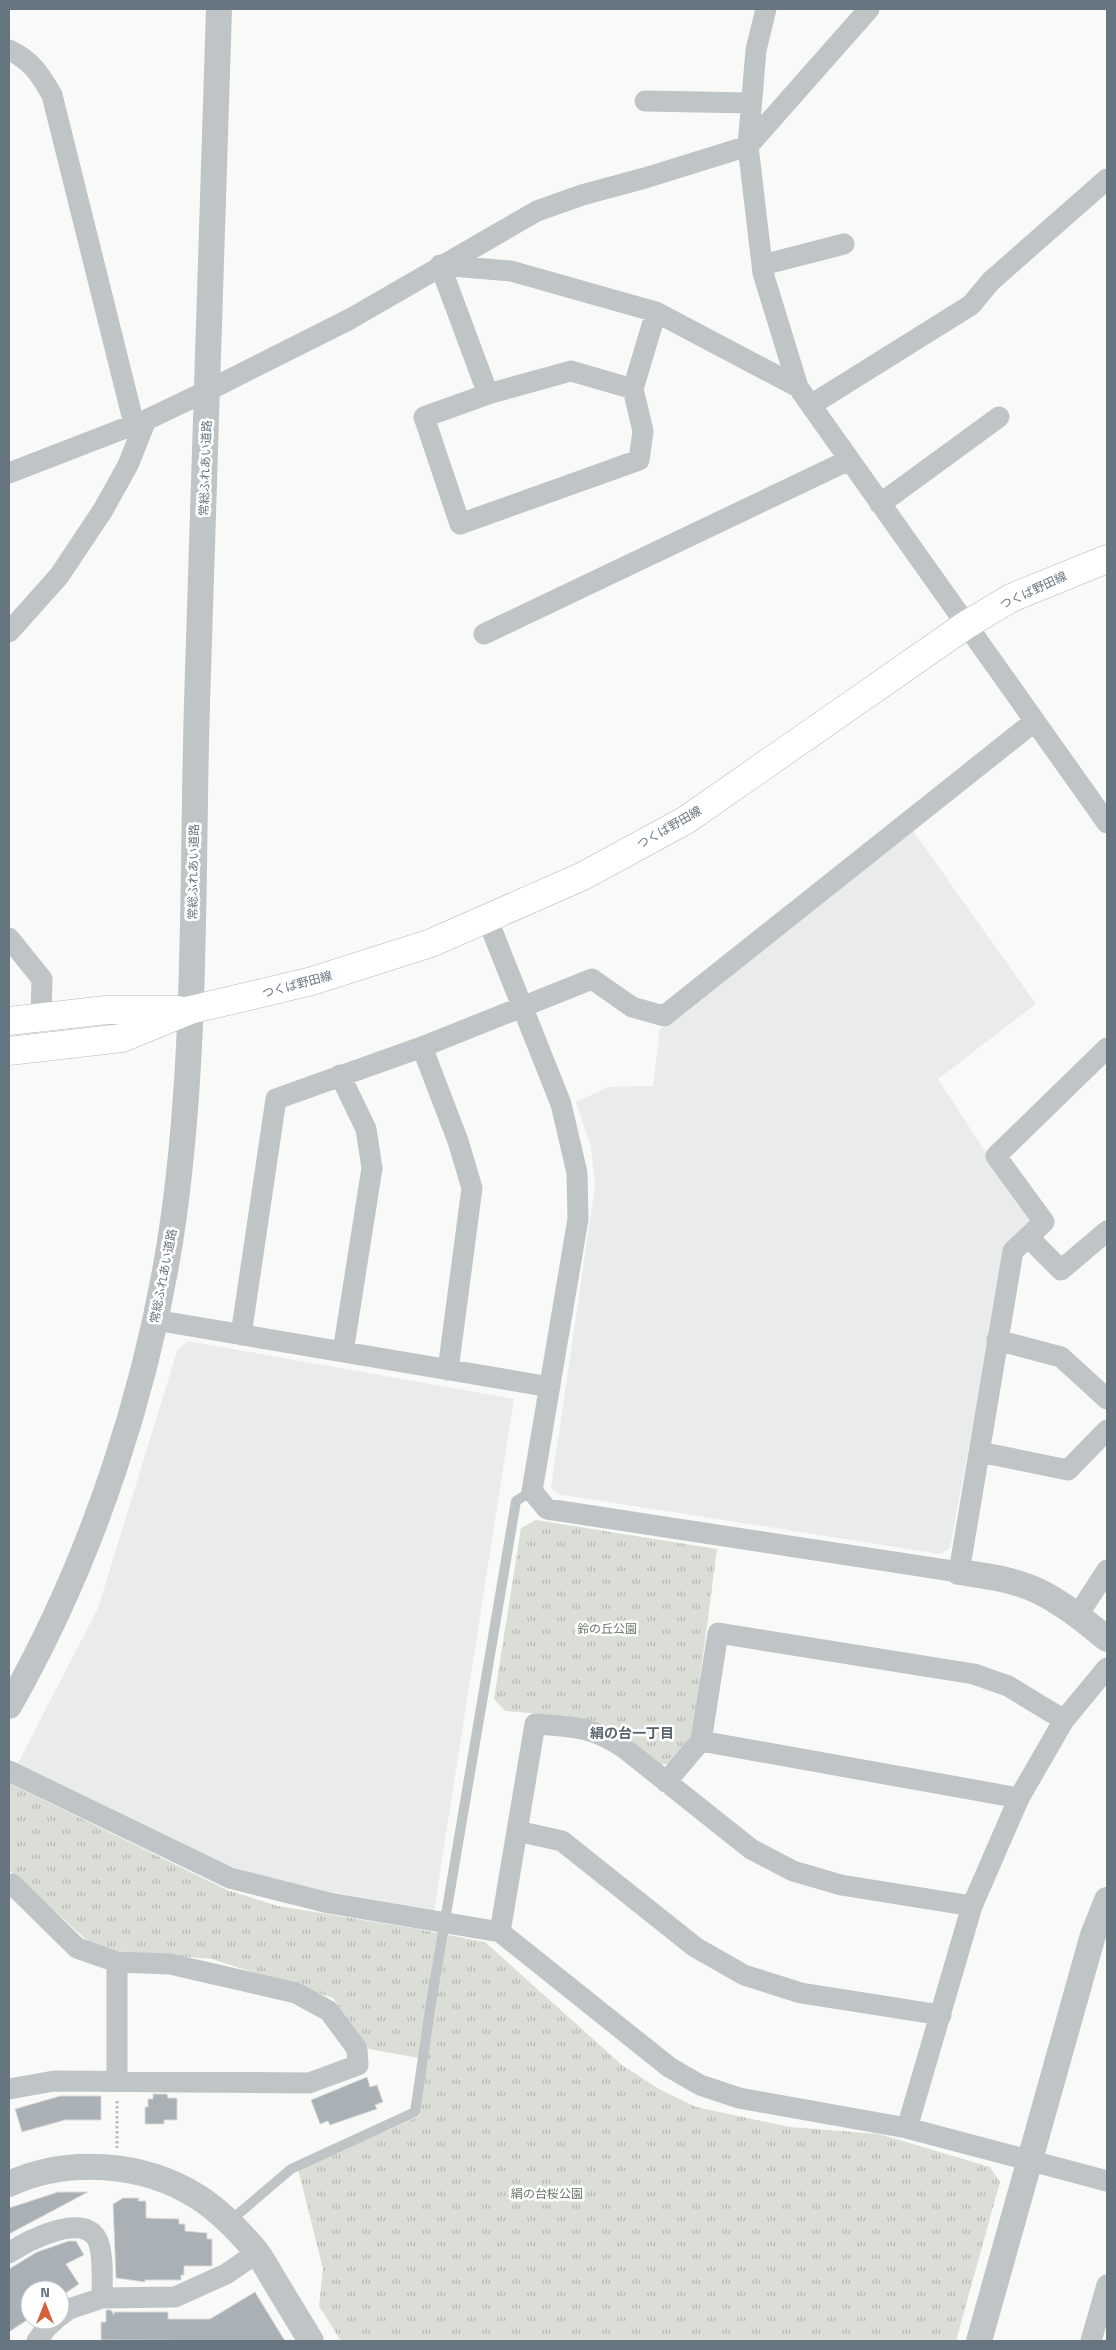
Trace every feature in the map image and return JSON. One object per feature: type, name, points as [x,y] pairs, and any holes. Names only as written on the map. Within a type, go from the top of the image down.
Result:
[{"type":"main road","name":"つくば野田線","points":[[9,1051],[122,1038],[190,1010],[312,981],[431,943],[583,876],[686,820],[966,625],[1011,598],[1107,559]]},
{"type":"main road","name":"つくば野田線","points":[[9,1021],[115,1010],[190,1010]]},
{"type":"street","name":"常総ふれあい道路","points":[[9,1706],[45,1636],[77,1564],[96,1515],[130,1414],[155,1320],[175,1212],[185,1106],[190,1010],[219,9]]},
{"type":"street","points":[[766,9],[756,50],[748,146],[762,265],[798,387],[1107,823]]},
{"type":"street","points":[[9,472],[140,422],[208,391],[350,319],[536,210],[748,146],[869,9]]},
{"type":"street","points":[[9,50],[25,58],[40,72],[52,95],[140,422],[128,465],[102,510],[59,576],[9,632]]},
{"type":"street","points":[[645,101],[751,103]]},
{"type":"street","points":[[811,405],[971,305],[992,282],[1107,180]]},
{"type":"street","points":[[762,265],[844,244]]},
{"type":"street","points":[[440,265],[511,271],[656,312],[798,387]]},
{"type":"street","points":[[440,265],[488,394]]},
{"type":"street","points":[[633,389],[571,371],[488,394],[424,417],[460,524],[639,460],[643,431],[633,389],[656,312]]},
{"type":"street","points":[[880,504],[999,417]]},
{"type":"street","points":[[484,634],[849,460]]},
{"type":"street","points":[[241,1335],[276,1099],[422,1047],[592,979],[632,1008],[664,1016],[1035,721]]},
{"type":"street","points":[[487,918],[561,1104],[577,1173],[578,1219],[532,1491],[547,1509],[1001,1578],[1038,1590],[1078,1615],[1107,1640]]},
{"type":"street","points":[[9,938],[42,979],[40,1018]]},
{"type":"street","points":[[422,1047],[458,1141],[472,1188],[448,1370]]},
{"type":"street","points":[[959,1572],[1013,1251],[1044,1222],[996,1156],[1107,1048]]},
{"type":"street","points":[[340,1075],[366,1129],[372,1168],[344,1352]]},
{"type":"street","points":[[1028,1237],[1061,1270],[1107,1231]]},
{"type":"street","points":[[155,1320],[550,1387]]},
{"type":"street","points":[[997,1340],[1061,1357],[1107,1399]]},
{"type":"street","points":[[980,1452],[1068,1470],[1107,1430]]},
{"type":"street","points":[[1078,1615],[1107,1570]]},
{"type":"street","points":[[666,1782],[701,1740],[718,1633],[974,1674],[1008,1686],[1064,1720]]},
{"type":"street","points":[[907,2128],[972,1906],[1019,1798],[1064,1720],[1107,1668]]},
{"type":"street","points":[[500,1932],[535,1724],[581,1728],[604,1734],[751,1849],[793,1871],[841,1885],[972,1906]]},
{"type":"street","points":[[701,1740],[1019,1798]]},
{"type":"street","points":[[9,1771],[230,1878],[329,1903],[444,1927],[500,1932],[669,2067],[700,2085],[739,2098],[907,2128],[1107,2182]]},
{"type":"street","points":[[517,1832],[562,1841],[695,1947],[744,1975],[801,1993],[941,2015]]},
{"type":"street","points":[[9,1887],[12,1884],[77,1948],[116,1962],[170,1964],[296,1993],[329,2010],[357,2049],[358,2065],[308,2083],[117,2080],[54,2081],[9,2087]]},
{"type":"street","points":[[979,2341],[1093,1936],[1107,1900]]},
{"type":"street","points":[[116,1962],[117,2080]]},
{"type":"street","points":[[9,2184],[28,2176],[74,2166],[117,2168],[160,2179],[197,2196],[229,2221],[257,2253],[311,2341]]},
{"type":"street","points":[[9,2253],[53,2232],[72,2228],[86,2229],[95,2236],[99,2246],[102,2298]]},
{"type":"street","points":[[70,2309],[102,2298],[176,2297],[226,2274],[257,2253]]},
{"type":"street","points":[[1091,2341],[1106,2295]]},
{"type":"street","points":[[37,2341],[45,2330]]},
{"type":"lane","points":[[229,2221],[291,2169],[415,2112],[431,2002],[516,1501],[532,1491]]},
{"type":"path","points":[[117,2080],[117,2168]]},
{"type":"shaded area","points":[[911,828],[1036,1004],[938,1079],[1031,1222],[1007,1242],[950,1548],[940,1554],[557,1494],[551,1488],[595,1186],[591,1147],[576,1102],[608,1087],[653,1086],[660,1029]]},
{"type":"shaded area","points":[[188,1341],[514,1399],[434,1911],[281,1883],[212,1860],[17,1765],[98,1608],[177,1351]]},
{"type":"green space","name":"鈴の丘公園","points":[[536,1520],[717,1549],[692,1739],[670,1764],[659,1764],[602,1725],[567,1716],[505,1711],[494,1699],[521,1528]]},
{"type":"green space","name":"絹の台桜公園","points":[[9,1783],[227,1890],[278,1906],[485,1942],[622,2065],[659,2089],[696,2107],[790,2127],[879,2134],[990,2167],[1000,2182],[956,2341],[341,2341],[319,2306],[323,2269],[298,2169],[420,2116],[419,2058],[369,2049],[333,1998],[212,1959],[106,1950],[90,1943],[9,1870]]},
{"type":"building","points":[[367,2077],[370,2087],[377,2085],[383,2102],[375,2105],[377,2109],[330,2125],[328,2121],[320,2124],[311,2100]]},
{"type":"building","points":[[153,2094],[167,2094],[168,2098],[177,2098],[177,2120],[164,2120],[164,2124],[145,2124],[145,2107],[148,2107],[148,2099],[153,2099]]},
{"type":"building","points":[[60,2096],[101,2096],[101,2120],[65,2120],[22,2132],[15,2109]]},
{"type":"building","points":[[58,2192],[88,2192],[9,2234],[9,2208]]},
{"type":"building","points":[[123,2198],[139,2198],[138,2201],[146,2201],[146,2218],[179,2219],[179,2224],[185,2224],[185,2231],[207,2233],[207,2239],[212,2239],[212,2266],[184,2266],[184,2275],[181,2275],[181,2280],[145,2280],[145,2282],[116,2278],[113,2204]]},
{"type":"building","points":[[69,2241],[76,2241],[84,2255],[66,2264],[79,2284],[70,2290],[70,2280],[20,2280],[20,2325],[9,2332],[9,2269],[37,2252]]},
{"type":"building","points":[[255,2292],[285,2341],[101,2340],[101,2322],[106,2322],[106,2310],[111,2310],[114,2315],[114,2312],[168,2312],[168,2319],[210,2319]]},
{"type":"district","name":"絹の台一丁目","points":[[632,1732]]}]
